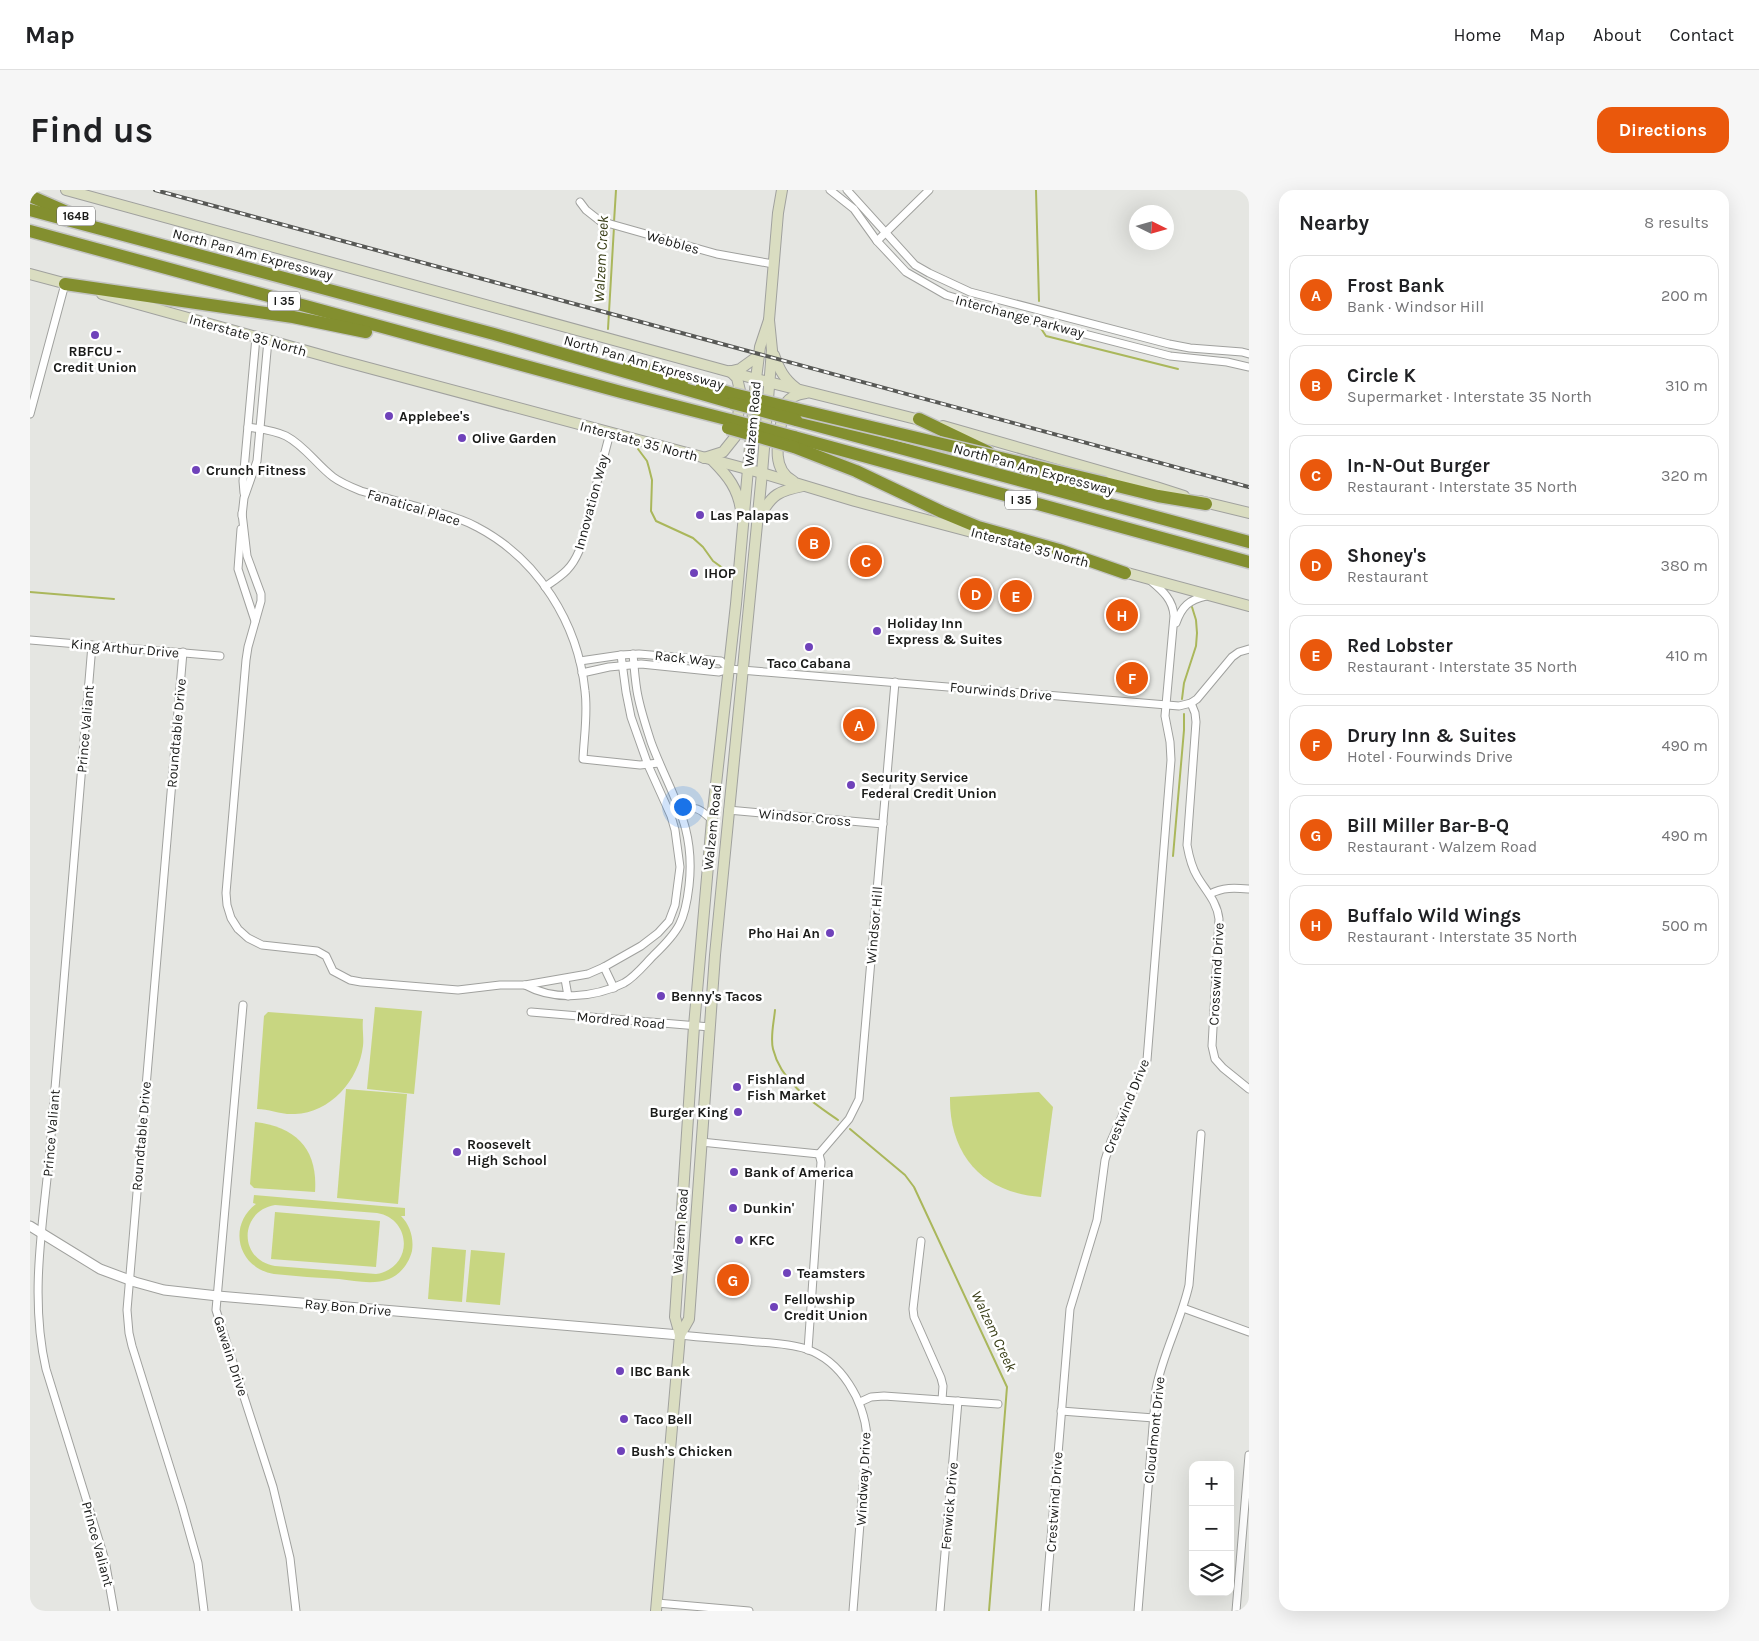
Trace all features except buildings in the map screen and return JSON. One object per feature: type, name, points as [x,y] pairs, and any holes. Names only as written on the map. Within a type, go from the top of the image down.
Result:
[{"type":"highway","name":"164B","points":[[30,196],[122,235]]},
{"type":"highway","name":"North Pan Am Expressway","points":[[30,210],[733,398],[796,420],[1249,542]]},
{"type":"highway","name":"I 35","points":[[30,231],[538,369],[794,442],[1249,562]]},
{"type":"highway","points":[[65,284],[340,325],[436,350],[538,369]]},
{"type":"highway","points":[[733,398],[1158,496],[1206,504]]},
{"type":"highway","points":[[919,420],[1055,481],[1127,503],[1182,524]]},
{"type":"highway","points":[[794,442],[971,524],[1059,550],[1125,573]]},
{"type":"main road","points":[[66,190],[756,379],[919,420],[1156,487],[1206,504],[1249,514]]},
{"type":"main road","name":"Walzem Road","points":[[656,1607],[680,1335],[675,1317],[694,1026],[712,820],[729,668],[758,356],[768,320],[782,190]]},
{"type":"main road","name":"Interstate 35 North","points":[[30,274],[1249,606]]},
{"type":"main road","name":"Walzem Road","points":[[680,1335],[689,1318],[701,1142],[728,810],[762,473],[772,350],[768,320]]},
{"type":"main road","points":[[772,350],[778,368],[787,381],[796,389]]},
{"type":"main road","points":[[730,371],[740,369],[758,356]]},
{"type":"main road","points":[[730,371],[737,378],[741,395],[735,437],[723,452],[707,459],[724,473],[734,486],[738,494],[743,522]]},
{"type":"main road","points":[[803,486],[790,479],[781,470],[778,451],[786,403],[797,394],[809,392]]},
{"type":"main road","points":[[757,522],[766,505],[775,495],[784,490],[803,486]]},
{"type":"main road","points":[[719,756],[721,804],[723,809],[728,810]]},
{"type":"main road","points":[[690,1088],[694,1134],[696,1139],[701,1142]]},
{"type":"street","name":"Interchange Parkway","points":[[830,190],[854,209],[877,241],[906,272],[946,296],[1170,356],[1249,366]]},
{"type":"street","name":"Interchange Parkway","points":[[847,190],[915,264],[929,273],[970,292],[1170,344],[1249,354]]},
{"type":"street","points":[[877,241],[929,190]]},
{"type":"street","name":"Webbles","points":[[580,202],[600,221],[717,254],[773,264]]},
{"type":"street","points":[[30,414],[65,284]]},
{"type":"street","points":[[244,498],[243,481],[256,337]]},
{"type":"street","points":[[255,621],[238,569],[244,498],[257,461],[268,340]]},
{"type":"street","name":"Fanatical Place","points":[[248,427],[270,430],[286,436],[302,447],[332,477],[347,485],[361,491],[455,517],[476,526],[505,546],[545,586],[562,612],[573,638],[580,661],[585,692],[583,759],[648,765]]},
{"type":"street","name":"Innovation Way","points":[[545,586],[574,564],[610,433]]},
{"type":"street","points":[[242,512],[247,556],[259,588],[260,601],[246,660],[226,893],[227,905],[231,918],[238,930],[248,938],[262,945],[317,951],[326,956],[333,970],[350,980],[458,990],[500,985],[525,985],[540,981],[565,979],[588,974],[604,967],[641,946],[669,922],[675,905],[680,867],[675,830],[648,765],[631,717],[621,655]]},
{"type":"street","name":"Crestwind Drive","points":[[1045,1611],[1070,1309],[1097,1220],[1104,1167],[1112,1141],[1147,1060],[1171,760],[1166,724],[1166,706],[1174,628],[1172,604],[1164,593],[1149,579]]},
{"type":"street","points":[[246,592],[259,588]]},
{"type":"street","name":"Crestwind Drive","points":[[1174,628],[1181,609],[1185,605],[1195,598],[1210,596]]},
{"type":"street","name":"King Arthur Drive","points":[[30,640],[220,656]]},
{"type":"street","name":"Prince Valiant","points":[[92,645],[49,1160],[40,1232],[38,1312],[42,1351],[100,1543],[114,1611]]},
{"type":"street","points":[[1191,703],[1202,694],[1232,657],[1239,652],[1249,649]]},
{"type":"street","name":"Roundtable Drive","points":[[183,652],[127,1310],[129,1333],[198,1563],[204,1611]]},
{"type":"street","points":[[525,985],[537,991],[568,996],[600,992],[614,988],[628,980],[666,944],[682,920],[691,868],[690,847],[681,812],[659,763],[641,708],[637,692],[633,654]]},
{"type":"street","name":"Rack Way","points":[[580,661],[633,654],[720,661],[729,668]]},
{"type":"street","name":"Rack Way","points":[[582,673],[623,665],[719,672],[729,668]]},
{"type":"street","name":"Fourwinds Drive","points":[[729,668],[1166,706],[1179,706],[1191,703]]},
{"type":"street","name":"Windsor Hill","points":[[819,1154],[849,1119],[859,1099],[895,682]]},
{"type":"street","name":"Crosswind Drive","points":[[1191,703],[1196,722],[1187,845],[1189,859],[1197,876],[1210,894],[1218,910],[1219,919],[1212,1046],[1214,1059],[1249,1089]]},
{"type":"street","points":[[648,765],[659,763]]},
{"type":"street","points":[[681,812],[690,808],[696,808],[712,820]]},
{"type":"street","name":"Windsor Cross","points":[[728,810],[883,824]]},
{"type":"street","points":[[1210,894],[1225,888],[1249,889]]},
{"type":"street","points":[[604,967],[614,988]]},
{"type":"street","points":[[565,979],[568,996]]},
{"type":"street","name":"Gawain Drive","points":[[243,1005],[216,1310],[273,1487],[290,1558],[296,1611]]},
{"type":"street","name":"Mordred Road","points":[[531,1012],[710,1027]]},
{"type":"street","name":"Cloudmont Drive","points":[[1138,1611],[1159,1375],[1183,1308],[1189,1285],[1201,1134]]},
{"type":"street","points":[[701,1142],[819,1154],[821,1162],[808,1350]]},
{"type":"street","name":"Ray Bon Drive","points":[[30,1226],[100,1269],[164,1290],[680,1335]]},
{"type":"street","points":[[921,1241],[913,1309],[914,1317],[941,1378],[943,1386],[942,1400]]},
{"type":"street","points":[[1183,1308],[1249,1332]]},
{"type":"street","name":"Windway Drive","points":[[680,1335],[784,1344],[808,1350],[827,1361],[853,1389],[860,1402],[867,1436],[853,1611]]},
{"type":"street","points":[[860,1402],[871,1397],[884,1396],[998,1404]]},
{"type":"street","name":"Fenwick Drive","points":[[940,1611],[958,1401]]},
{"type":"street","points":[[1061,1411],[1154,1418]]},
{"type":"street","points":[[1236,1611],[1249,1454]]},
{"type":"street","points":[[656,1607],[749,1611]]},
{"type":"green space","points":[[375,1007],[422,1011],[414,1094],[367,1089]]},
{"type":"green space","points":[[268,1012],[363,1019],[363,1046],[356,1071],[341,1092],[320,1108],[295,1114],[257,1109],[264,1016]]},
{"type":"green space","points":[[346,1089],[407,1094],[398,1204],[337,1198]]},
{"type":"green space","points":[[1039,1092],[1053,1107],[1041,1197],[1020,1194],[1002,1188],[986,1179],[973,1167],[963,1153],[956,1137],[951,1118],[950,1097]]},
{"type":"green space","points":[[255,1122],[283,1129],[302,1143],[313,1164],[315,1192],[254,1188],[250,1184]]},
{"type":"green space","points":[[254,1195],[405,1208],[405,1216],[401,1216],[407,1223],[412,1237],[411,1255],[407,1264],[397,1274],[389,1279],[377,1282],[274,1274],[252,1264],[245,1255],[241,1245],[239,1234],[242,1223],[247,1213],[256,1204],[253,1203]],"holes":[[[275,1205],[377,1213],[389,1217],[397,1224],[404,1244],[402,1254],[397,1263],[388,1270],[376,1274],[275,1266],[263,1262],[254,1255],[249,1246],[249,1225],[263,1209]]]},
{"type":"green space","points":[[275,1212],[380,1221],[376,1267],[271,1259]]},
{"type":"green space","points":[[432,1247],[466,1250],[462,1302],[428,1299]]},
{"type":"green space","points":[[471,1250],[505,1253],[500,1305],[466,1302]]},
{"type":"waterway","name":"Walzem Creek","points":[[614,222],[616,190]]},
{"type":"waterway","points":[[1036,190],[1039,301]]},
{"type":"waterway","name":"Walzem Creek","points":[[608,329],[614,227]]},
{"type":"waterway","points":[[1040,327],[1046,336],[1178,369]]},
{"type":"waterway","name":"Walzem Creek","points":[[638,449],[647,461],[652,480],[651,511],[656,521],[693,538],[703,547],[713,561],[731,574]]},
{"type":"waterway","points":[[30,592],[114,599]]},
{"type":"waterway","points":[[1182,699],[1184,683],[1196,646],[1196,620],[1192,607]]},
{"type":"waterway","points":[[1173,856],[1184,714]]},
{"type":"waterway","name":"Walzem Creek","points":[[775,1010],[772,1044],[777,1061],[790,1081],[799,1090],[838,1120]]},
{"type":"waterway","name":"Walzem Creek","points":[[850,1129],[905,1175],[914,1187],[1007,1387],[989,1611]]},
{"type":"railway","points":[[155,190],[1249,487]]},
{"type":"place","name":"RBFCU - Credit Union","points":[[95,335]]},
{"type":"place","name":"Applebee's","points":[[389,416]]},
{"type":"place","name":"Olive Garden","points":[[462,438]]},
{"type":"place","name":"Crunch Fitness","points":[[196,470]]},
{"type":"place","name":"Las Palapas","points":[[700,515]]},
{"type":"place","name":"Circle K","points":[[814,543]]},
{"type":"place","name":"In-N-Out Burger","points":[[866,561]]},
{"type":"place","name":"IHOP","points":[[694,573]]},
{"type":"place","name":"Shoney's","points":[[976,594]]},
{"type":"place","name":"Red Lobster","points":[[1016,596]]},
{"type":"place","name":"Buffalo Wild Wings","points":[[1122,615]]},
{"type":"place","name":"Holiday Inn Express & Suites","points":[[877,631]]},
{"type":"place","name":"Taco Cabana","points":[[809,647]]},
{"type":"place","name":"Drury Inn & Suites","points":[[1132,678]]},
{"type":"place","name":"Frost Bank","points":[[859,725]]},
{"type":"place","name":"Security Service Federal Credit Union","points":[[851,785]]},
{"type":"place","name":"Pho Hai An","points":[[830,933]]},
{"type":"place","name":"Benny's Tacos","points":[[661,996]]},
{"type":"place","name":"Fishland Fish Market","points":[[737,1087]]},
{"type":"place","name":"Burger King","points":[[738,1112]]},
{"type":"place","name":"Roosevelt High School","points":[[457,1152]]},
{"type":"place","name":"Bank of America","points":[[734,1172]]},
{"type":"place","name":"Dunkin'","points":[[733,1208]]},
{"type":"place","name":"KFC","points":[[739,1240]]},
{"type":"place","name":"Teamsters","points":[[787,1273]]},
{"type":"place","name":"Bill Miller Bar-B-Q","points":[[733,1280]]},
{"type":"place","name":"Fellowship Credit Union","points":[[774,1307]]},
{"type":"place","name":"IBC Bank","points":[[620,1371]]},
{"type":"place","name":"Taco Bell","points":[[624,1419]]},
{"type":"place","name":"Bush's Chicken","points":[[621,1451]]}]
